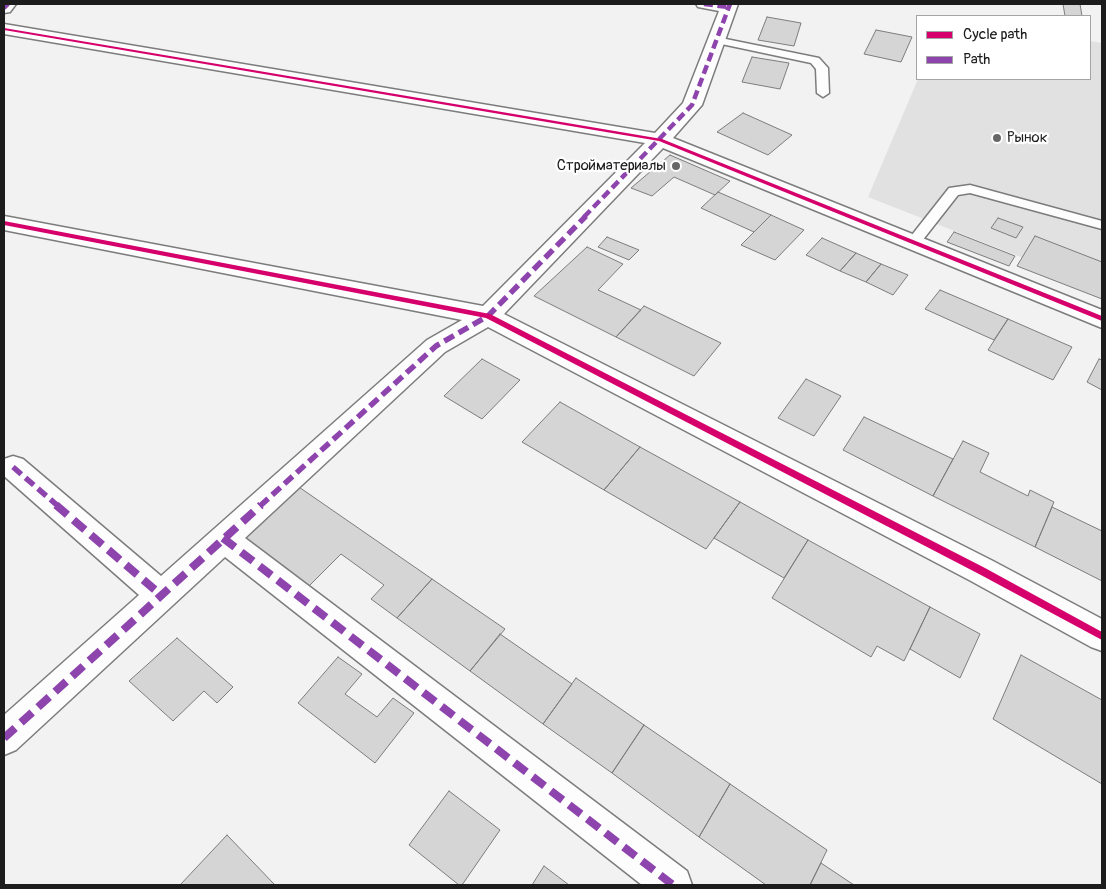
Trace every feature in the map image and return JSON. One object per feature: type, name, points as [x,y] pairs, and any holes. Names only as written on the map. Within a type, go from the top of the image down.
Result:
[{"type":"street","points":[[4,8],[8,4]]},
{"type":"street","points":[[4,738],[436,346],[488,316],[660,140],[692,105],[729,5],[704,4]]},
{"type":"street","points":[[4,29],[660,140],[1102,320]]},
{"type":"street","points":[[4,223],[488,316],[973,567],[1102,636]]},
{"type":"street","points":[[13,467],[161,595]]},
{"type":"street","points":[[223,538],[673,885]]},
{"type":"lane","points":[[716,40],[816,60],[822,68],[823,93]]},
{"type":"lane","points":[[913,243],[954,191],[970,189],[1102,225]]},
{"type":"shaded area","name":"Рынок","points":[[1091,41],[1102,43],[1102,289],[868,197],[918,80],[1091,80]]},
{"type":"building","points":[[1063,4],[1080,4],[1082,15],[1065,15]]},
{"type":"building","points":[[767,17],[801,23],[794,46],[758,40]]},
{"type":"building","points":[[876,30],[912,37],[901,62],[864,54]]},
{"type":"building","points":[[752,57],[789,63],[780,89],[742,82]]},
{"type":"building","points":[[743,113],[792,135],[768,155],[717,132]]},
{"type":"building","name":"Стройматериалы","points":[[670,155],[730,181],[715,195],[674,177],[652,196],[631,188]]},
{"type":"building","points":[[718,192],[771,215],[754,232],[701,208]]},
{"type":"building","points":[[771,215],[804,230],[775,260],[741,245]]},
{"type":"building","points":[[998,218],[1023,227],[1016,238],[991,228]]},
{"type":"building","points":[[954,232],[1015,256],[1009,266],[947,242]]},
{"type":"building","points":[[1035,236],[1102,262],[1102,299],[1017,266]]},
{"type":"building","points":[[607,237],[639,250],[629,260],[598,247]]},
{"type":"building","points":[[822,238],[856,253],[840,271],[806,255]]},
{"type":"building","points":[[587,247],[623,264],[598,290],[641,310],[616,337],[534,296]]},
{"type":"building","points":[[856,253],[881,264],[866,282],[840,271]]},
{"type":"building","points":[[881,264],[908,275],[893,295],[866,282]]},
{"type":"building","points":[[940,290],[1008,319],[994,340],[925,309]]},
{"type":"building","points":[[644,306],[721,343],[694,376],[616,337]]},
{"type":"building","points":[[1008,319],[1072,347],[1053,380],[988,350]]},
{"type":"building","points":[[482,359],[520,380],[482,419],[444,396]]},
{"type":"building","points":[[1099,359],[1102,360],[1102,390],[1087,382]]},
{"type":"building","points":[[806,379],[841,396],[814,436],[778,418]]},
{"type":"building","points":[[560,402],[640,447],[604,490],[522,442]]},
{"type":"building","points":[[864,417],[953,459],[933,496],[843,450]]},
{"type":"building","points":[[963,441],[989,453],[980,472],[1028,496],[1030,490],[1054,502],[1035,547],[933,496]]},
{"type":"building","points":[[640,447],[740,502],[706,549],[604,490]]},
{"type":"building","points":[[296,485],[432,579],[397,618],[371,599],[384,585],[341,554],[304,591],[236,540]]},
{"type":"building","points":[[740,502],[808,540],[784,578],[714,538]]},
{"type":"building","points":[[1052,507],[1102,531],[1102,581],[1035,547]]},
{"type":"building","points":[[808,540],[930,607],[904,661],[877,646],[871,657],[772,598]]},
{"type":"building","points":[[432,579],[505,629],[470,671],[397,618]]},
{"type":"building","points":[[930,607],[980,634],[960,678],[910,649]]},
{"type":"building","points":[[500,634],[572,684],[543,724],[470,671]]},
{"type":"building","points":[[177,638],[233,687],[217,703],[204,691],[173,721],[129,681]]},
{"type":"building","points":[[1021,655],[1102,700],[1102,784],[993,719]]},
{"type":"building","points":[[338,657],[362,674],[345,694],[377,717],[393,698],[414,713],[375,763],[298,703]]},
{"type":"building","points":[[576,678],[644,725],[612,773],[543,724]]},
{"type":"building","points":[[644,725],[730,784],[699,837],[612,773]]},
{"type":"building","points":[[730,784],[827,850],[810,885],[766,885],[699,837]]},
{"type":"building","points":[[449,791],[500,830],[462,885],[459,885],[409,845]]},
{"type":"building","points":[[227,835],[275,885],[180,885]]},
{"type":"building","points":[[821,863],[854,885],[810,885]]},
{"type":"building","points":[[544,866],[569,885],[532,885]]},
{"type":"marked path","points":[[4,8],[8,4]]},
{"type":"marked path","points":[[704,4],[728,7]]},
{"type":"marked path","points":[[4,738],[436,346],[488,316],[692,105],[730,4]]},
{"type":"marked path","points":[[13,467],[161,595]]},
{"type":"marked path","points":[[223,538],[673,885]]},
{"type":"cycle path","points":[[4,29],[660,140],[1102,319]]},
{"type":"cycle path","points":[[4,223],[488,316],[982,571],[1102,636]]},
{"type":"place","name":"Рынок","points":[[997,138]]},
{"type":"place","name":"Стройматериалы","points":[[676,166]]}]
